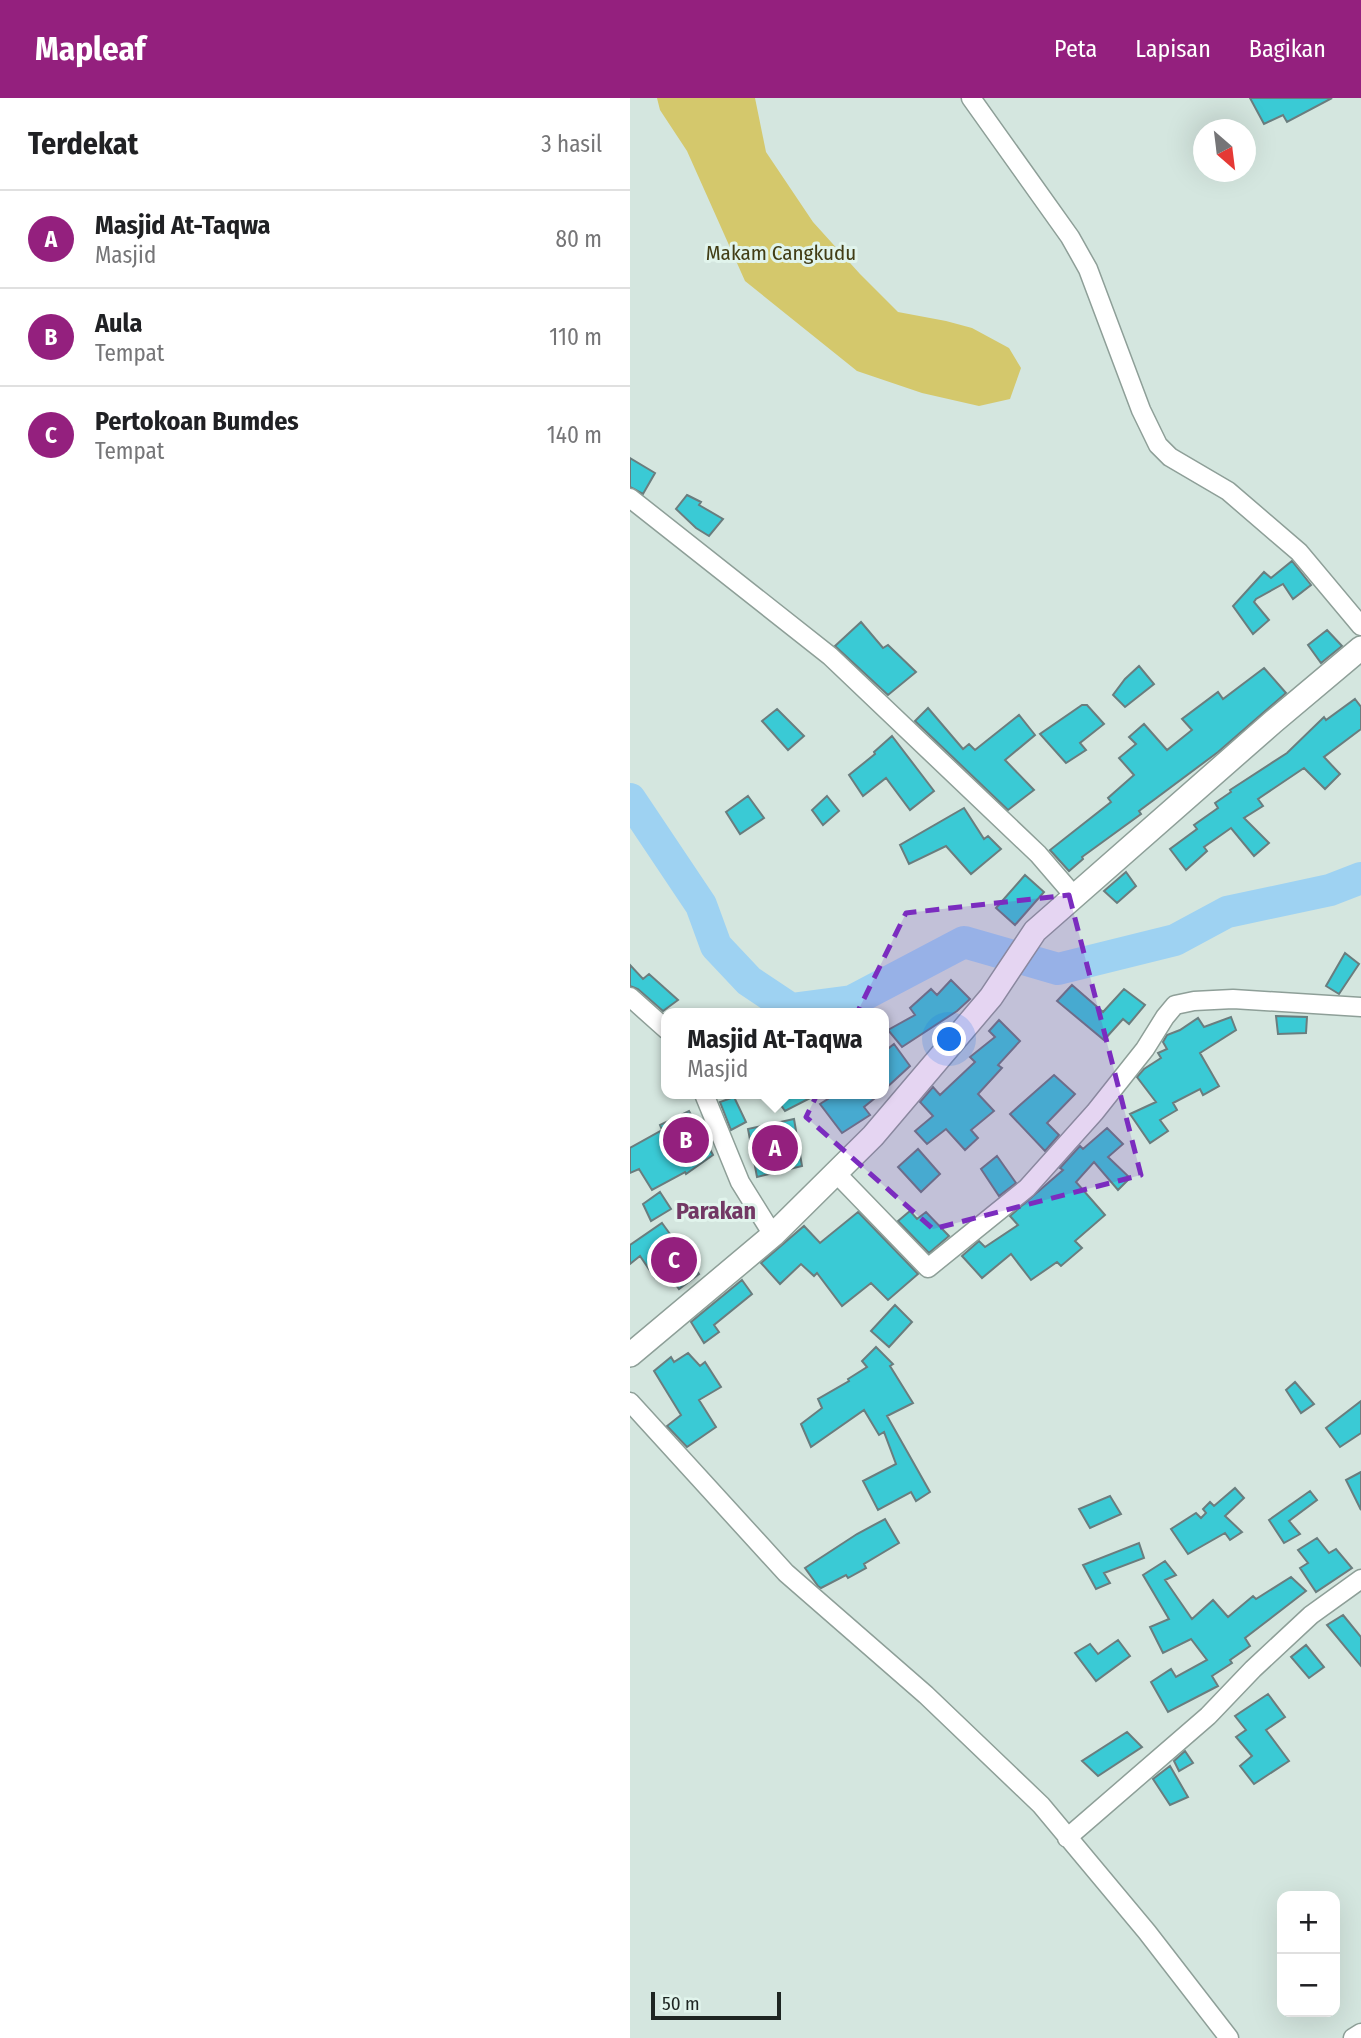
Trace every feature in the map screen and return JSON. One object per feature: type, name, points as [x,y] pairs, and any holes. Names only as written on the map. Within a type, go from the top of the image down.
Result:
[{"type":"street","points":[[971,98],[1070,237],[1088,270],[1141,410],[1158,445],[1170,457],[1228,491],[1299,552],[1361,626]]},
{"type":"street","points":[[630,498],[830,656],[1038,854],[1075,897]]},
{"type":"street","points":[[630,1355],[773,1235],[873,1136],[981,1009],[1035,932],[1361,648]]},
{"type":"street","points":[[630,997],[661,1025]]},
{"type":"street","points":[[836,1173],[928,1268],[1027,1188],[1095,1112],[1175,1005],[1233,999],[1361,1007]]},
{"type":"street","points":[[706,1099],[740,1182],[773,1235]]},
{"type":"street","points":[[630,1402],[786,1573],[926,1695],[1041,1805],[1147,1932],[1229,2038]]},
{"type":"street","points":[[1067,1838],[1208,1716],[1311,1615],[1361,1579]]},
{"type":"street","points":[[1353,2038],[1361,2033]]},
{"type":"highlighted area","points":[[1069,895],[1141,1175],[933,1229],[806,1117],[906,913]]},
{"type":"green space","name":"Makam Cangkudu","points":[[657,98],[755,98],[766,152],[813,222],[898,312],[972,328],[1009,348],[1021,368],[1010,399],[979,406],[922,393],[857,371],[745,281],[687,151],[660,110]]},
{"type":"building","points":[[1250,98],[1332,98],[1287,122],[1283,115],[1264,124]]},
{"type":"building","points":[[630,458],[655,473],[643,494],[630,487]]},
{"type":"building","points":[[687,495],[723,519],[709,536],[676,509]]},
{"type":"building","points":[[1292,561],[1311,585],[1293,599],[1283,584],[1256,599],[1254,602],[1269,620],[1253,634],[1233,606],[1264,572],[1271,578]]},
{"type":"building","points":[[861,622],[883,648],[888,645],[916,672],[888,695],[835,646]]},
{"type":"building","points":[[1327,630],[1342,646],[1321,663],[1308,645]]},
{"type":"building","points":[[1139,666],[1154,684],[1125,707],[1113,695]]},
{"type":"building","points":[[1264,668],[1286,693],[1218,752],[1139,811],[1141,814],[1082,857],[1069,871],[1050,850],[1111,802],[1108,798],[1134,775],[1119,758],[1136,744],[1129,737],[1144,724],[1167,750],[1192,730],[1182,719],[1218,692],[1223,699]]},
{"type":"building","points":[[1355,699],[1361,707],[1361,729],[1324,757],[1340,774],[1325,789],[1304,768],[1258,799],[1263,806],[1244,818],[1269,843],[1254,856],[1231,828],[1204,847],[1207,851],[1186,870],[1170,849],[1197,829],[1194,825],[1218,808],[1215,803],[1231,792],[1230,790],[1287,753],[1324,717],[1326,720]]},
{"type":"building","points":[[1082,705],[1087,705],[1104,724],[1080,743],[1086,750],[1066,763],[1040,734]]},
{"type":"building","points":[[928,708],[963,749],[969,744],[975,750],[1019,715],[1035,735],[1005,760],[1034,790],[1008,810],[915,721]]},
{"type":"building","points":[[777,709],[804,736],[788,750],[762,721]]},
{"type":"building","points":[[892,736],[934,791],[910,810],[886,778],[863,796],[849,775]]},
{"type":"building","points":[[748,796],[764,818],[740,834],[726,812]]},
{"type":"building","points":[[827,796],[839,811],[823,825],[812,810]]},
{"type":"building","points":[[964,808],[984,839],[988,836],[1001,849],[971,874],[946,846],[909,864],[900,845]]},
{"type":"building","points":[[1126,872],[1136,886],[1117,903],[1104,891]]},
{"type":"building","points":[[1025,875],[1044,892],[1015,925],[996,908]]},
{"type":"building","points":[[1345,953],[1359,964],[1339,994],[1326,986]]},
{"type":"building","points":[[630,965],[643,979],[649,974],[678,1000],[661,1009],[638,989],[630,986]]},
{"type":"building","points":[[951,980],[970,999],[957,1011],[902,1047],[889,1029],[915,1015],[910,1008],[931,989],[937,995]]},
{"type":"building","points":[[1072,985],[1103,1012],[1124,989],[1145,1005],[1129,1024],[1123,1019],[1104,1040],[1057,1001]]},
{"type":"building","points":[[1276,1016],[1307,1017],[1306,1033],[1278,1034]]},
{"type":"building","points":[[1231,1017],[1236,1030],[1200,1053],[1219,1086],[1203,1095],[1200,1089],[1173,1103],[1177,1110],[1160,1120],[1168,1131],[1150,1143],[1130,1114],[1156,1102],[1137,1077],[1161,1058],[1158,1053],[1167,1049],[1163,1042],[1167,1035],[1198,1018],[1204,1027]]},
{"type":"building","points":[[999,1020],[1020,1041],[998,1065],[1002,1068],[978,1094],[994,1111],[971,1130],[978,1138],[965,1150],[946,1129],[927,1144],[915,1131],[933,1116],[920,1102],[933,1087],[940,1095],[975,1062],[970,1057],[995,1037],[989,1031]]},
{"type":"building","points":[[894,1044],[910,1066],[889,1085],[889,1048]]},
{"type":"building","points":[[1054,1075],[1075,1094],[1047,1123],[1059,1135],[1045,1151],[1010,1114]]},
{"type":"building","points":[[735,1099],[746,1122],[731,1130],[720,1102]]},
{"type":"building","points":[[777,1099],[808,1099],[785,1111]]},
{"type":"building","points":[[828,1099],[874,1099],[864,1107],[870,1115],[842,1133],[820,1104]]},
{"type":"building","points":[[689,1111],[713,1155],[686,1174],[685,1172],[652,1190],[639,1169],[630,1173],[630,1148],[662,1130],[660,1125]]},
{"type":"building","points":[[794,1119],[802,1166],[757,1177],[748,1129]]},
{"type":"building","points":[[1107,1128],[1123,1144],[1108,1157],[1130,1178],[1118,1190],[1094,1162],[1076,1182],[1105,1215],[1075,1241],[1082,1248],[1061,1266],[1057,1262],[1031,1280],[1011,1254],[982,1278],[962,1256],[979,1241],[985,1247],[1018,1225],[1010,1216],[1063,1170],[1060,1168],[1080,1146],[1083,1149]]},
{"type":"building","points":[[918,1149],[940,1174],[921,1192],[898,1167]]},
{"type":"building","points":[[997,1156],[1016,1183],[999,1196],[981,1169]]},
{"type":"building","points":[[660,1192],[671,1209],[651,1221],[643,1204]]},
{"type":"building","points":[[910,1211],[917,1219],[926,1212],[949,1236],[929,1253],[898,1221]]},
{"type":"building","points":[[858,1212],[918,1274],[888,1300],[871,1283],[842,1306],[817,1273],[814,1276],[801,1264],[780,1284],[761,1263],[804,1226],[820,1243]]},
{"type":"building","points":[[662,1223],[699,1274],[679,1289],[666,1271],[655,1278],[640,1256],[630,1264],[630,1245]]},
{"type":"building","points":[[742,1280],[752,1294],[714,1325],[719,1332],[704,1343],[691,1322]]},
{"type":"building","points":[[895,1305],[912,1322],[889,1347],[871,1331]]},
{"type":"building","points":[[876,1347],[893,1364],[890,1366],[913,1403],[887,1416],[930,1492],[916,1501],[911,1492],[878,1510],[863,1481],[896,1464],[884,1432],[879,1435],[864,1410],[811,1447],[801,1424],[822,1408],[818,1399],[867,1367],[862,1361]]},
{"type":"building","points":[[688,1353],[700,1366],[705,1362],[721,1387],[699,1400],[716,1427],[687,1447],[667,1426],[681,1415],[654,1371],[671,1357],[674,1362]]},
{"type":"building","points":[[1295,1382],[1314,1404],[1301,1413],[1286,1390]]},
{"type":"building","points":[[1361,1401],[1361,1433],[1340,1447],[1326,1428]]},
{"type":"building","points":[[1361,1472],[1361,1510],[1346,1480]]},
{"type":"building","points":[[1235,1488],[1244,1498],[1225,1516],[1242,1532],[1230,1540],[1225,1533],[1188,1554],[1171,1529],[1196,1513],[1201,1518],[1206,1513],[1203,1509],[1210,1502],[1214,1506]]},
{"type":"building","points":[[1310,1491],[1317,1500],[1289,1521],[1300,1534],[1284,1543],[1269,1520]]},
{"type":"building","points":[[1110,1496],[1121,1514],[1090,1528],[1079,1509]]},
{"type":"building","points":[[885,1519],[899,1543],[864,1564],[866,1568],[848,1578],[846,1575],[821,1588],[818,1586],[805,1568]]},
{"type":"building","points":[[1317,1538],[1329,1553],[1336,1549],[1352,1568],[1316,1592],[1300,1568],[1308,1563],[1298,1550]]},
{"type":"building","points":[[1139,1543],[1144,1558],[1104,1573],[1110,1583],[1096,1589],[1083,1565]]},
{"type":"building","points":[[1165,1561],[1176,1575],[1165,1580],[1192,1619],[1213,1600],[1228,1617],[1253,1596],[1256,1599],[1291,1577],[1306,1591],[1245,1638],[1250,1646],[1230,1660],[1232,1663],[1212,1676],[1218,1686],[1168,1712],[1151,1682],[1171,1669],[1176,1677],[1207,1660],[1191,1639],[1163,1653],[1150,1627],[1169,1619],[1143,1575]]},
{"type":"building","points":[[1343,1615],[1361,1637],[1361,1666],[1327,1625]]},
{"type":"building","points":[[1118,1640],[1130,1656],[1096,1681],[1075,1653],[1090,1644],[1098,1654]]},
{"type":"building","points":[[1306,1645],[1324,1667],[1309,1678],[1291,1657]]},
{"type":"building","points":[[1268,1694],[1285,1717],[1266,1730],[1289,1761],[1254,1784],[1240,1766],[1252,1756],[1236,1737],[1246,1730],[1235,1716]]},
{"type":"building","points":[[1127,1732],[1142,1747],[1098,1776],[1082,1761]]},
{"type":"building","points":[[1185,1751],[1193,1763],[1179,1771],[1174,1761]]},
{"type":"building","points":[[1170,1766],[1188,1797],[1170,1805],[1153,1779]]},
{"type":"waterway","points":[[630,799],[701,905],[716,946],[749,981],[790,1008]]},
{"type":"waterway","points":[[799,1008],[852,1001],[964,942],[1058,969],[1175,940],[1227,912],[1330,890],[1361,878]]},
{"type":"place","name":"Aula","points":[[686,1140]]},
{"type":"place","name":"Masjid At-Taqwa","points":[[775,1148]]},
{"type":"place","name":"Pertokoan Bumdes","points":[[674,1260]]},
{"type":"district","name":"Parakan","points":[[716,1211]]}]
